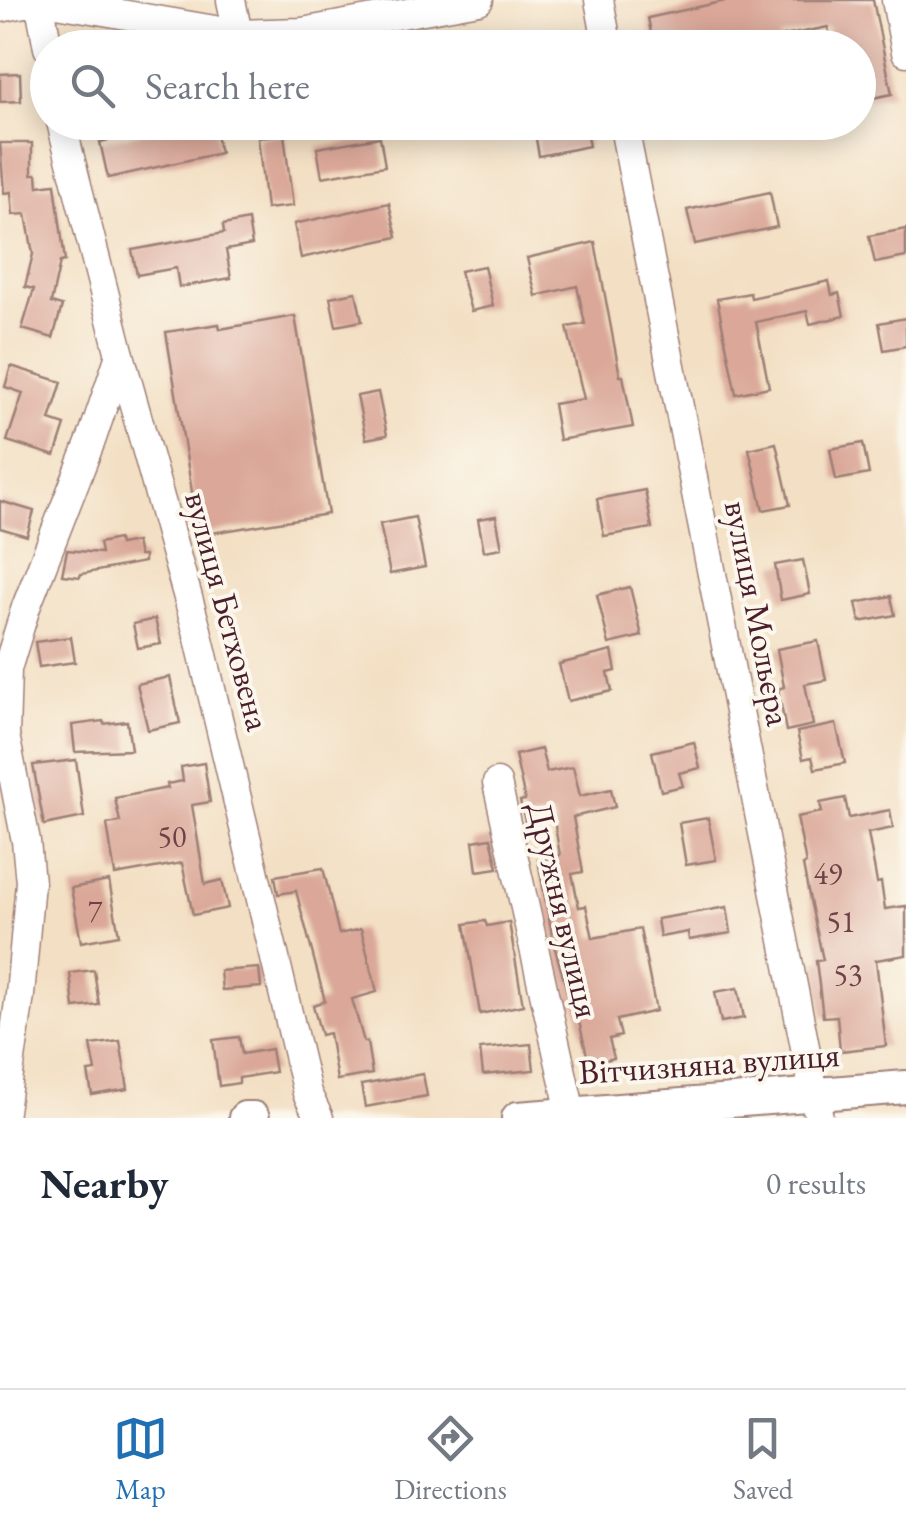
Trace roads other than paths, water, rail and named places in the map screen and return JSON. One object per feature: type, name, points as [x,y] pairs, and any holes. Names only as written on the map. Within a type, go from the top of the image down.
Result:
[{"type":"street","points":[[0,8],[39,0],[215,30]]},
{"type":"street","points":[[39,0],[45,30]]},
{"type":"street","points":[[230,0],[237,30]]},
{"type":"street","points":[[313,30],[478,0]]},
{"type":"street","points":[[599,0],[605,30]]},
{"type":"street","points":[[896,0],[906,52]]},
{"type":"street","name":"вулиця Бетховена","points":[[66,140],[196,630],[307,1094],[319,1118]]},
{"type":"street","name":"вулиця Мольєра","points":[[627,140],[817,1107]]},
{"type":"street","points":[[2,1118],[20,995],[30,882],[5,735],[7,669],[26,607],[120,355]]},
{"type":"street","name":"Дружня вулиця","points":[[497,782],[585,1114]]},
{"type":"street","name":"Вітчизняна вулиця","points":[[518,1118],[817,1107],[906,1087]]},
{"type":"street","points":[[245,1118],[253,1118]]}]
